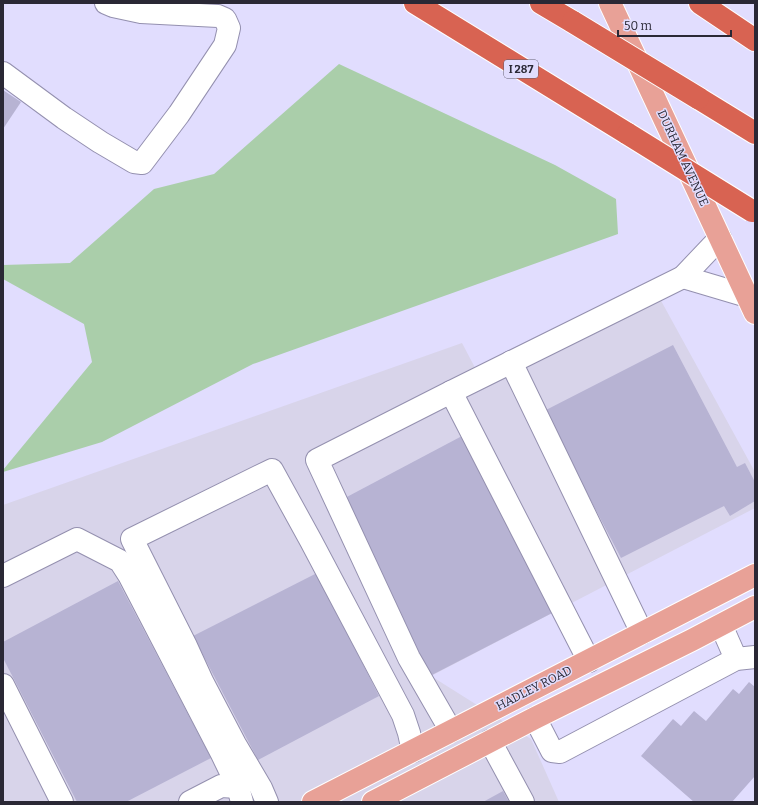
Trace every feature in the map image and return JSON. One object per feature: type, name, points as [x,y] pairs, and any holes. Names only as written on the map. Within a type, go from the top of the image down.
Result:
[{"type":"highway","name":"I 287","points":[[415,3],[753,212]]},
{"type":"highway","points":[[541,3],[755,133]]},
{"type":"highway","points":[[700,3],[755,40]]},
{"type":"main road","name":"DURHAM AVENUE","points":[[610,3],[751,304]]},
{"type":"main road","name":"HADLEY ROAD","points":[[314,802],[755,575]]},
{"type":"main road","points":[[373,802],[755,607]]},
{"type":"lane","points":[[3,73],[64,118],[100,142],[134,162],[142,163],[179,114],[225,45],[229,28],[225,19],[218,16],[140,12],[106,3]]},
{"type":"lane","points":[[451,731],[409,658],[317,460],[450,392],[683,277],[720,238]]},
{"type":"lane","points":[[683,277],[751,304]]},
{"type":"lane","points":[[511,362],[642,633]]},
{"type":"lane","points":[[450,392],[588,661]]},
{"type":"lane","points":[[267,802],[261,788],[235,744],[206,688],[132,539],[272,470],[403,715],[413,751]]},
{"type":"lane","points":[[3,576],[77,539],[120,561],[140,596],[219,747],[240,794]]},
{"type":"lane","points":[[535,718],[552,751],[560,752],[746,658],[721,625]]},
{"type":"lane","points":[[3,685],[62,802]]},
{"type":"lane","points":[[490,741],[523,802]]},
{"type":"lane","points":[[190,802],[221,786],[240,794]]},
{"type":"shaded area","points":[[659,297],[755,472],[755,508],[431,676],[531,739],[559,802],[3,802],[3,505],[462,343],[481,379]]},
{"type":"green space","points":[[339,64],[555,165],[616,199],[618,234],[253,364],[102,442],[3,472],[3,470],[92,362],[84,324],[3,279],[3,265],[70,263],[154,189],[214,174]]},
{"type":"building","points":[[3,90],[21,102],[3,129]]},
{"type":"building","points":[[673,345],[737,467],[745,463],[755,482],[755,501],[730,516],[724,506],[621,558],[544,411]]},
{"type":"building","points":[[462,436],[556,611],[430,676],[343,499]]},
{"type":"building","points":[[317,573],[379,696],[258,760],[193,636]]},
{"type":"building","points":[[118,581],[211,758],[126,802],[77,802],[3,658],[3,642]]},
{"type":"building","points":[[749,682],[755,687],[755,776],[732,802],[694,802],[641,756],[673,719],[681,726],[694,711],[706,721],[733,689],[739,694]]},
{"type":"building","points":[[503,791],[509,802],[483,802]]}]
